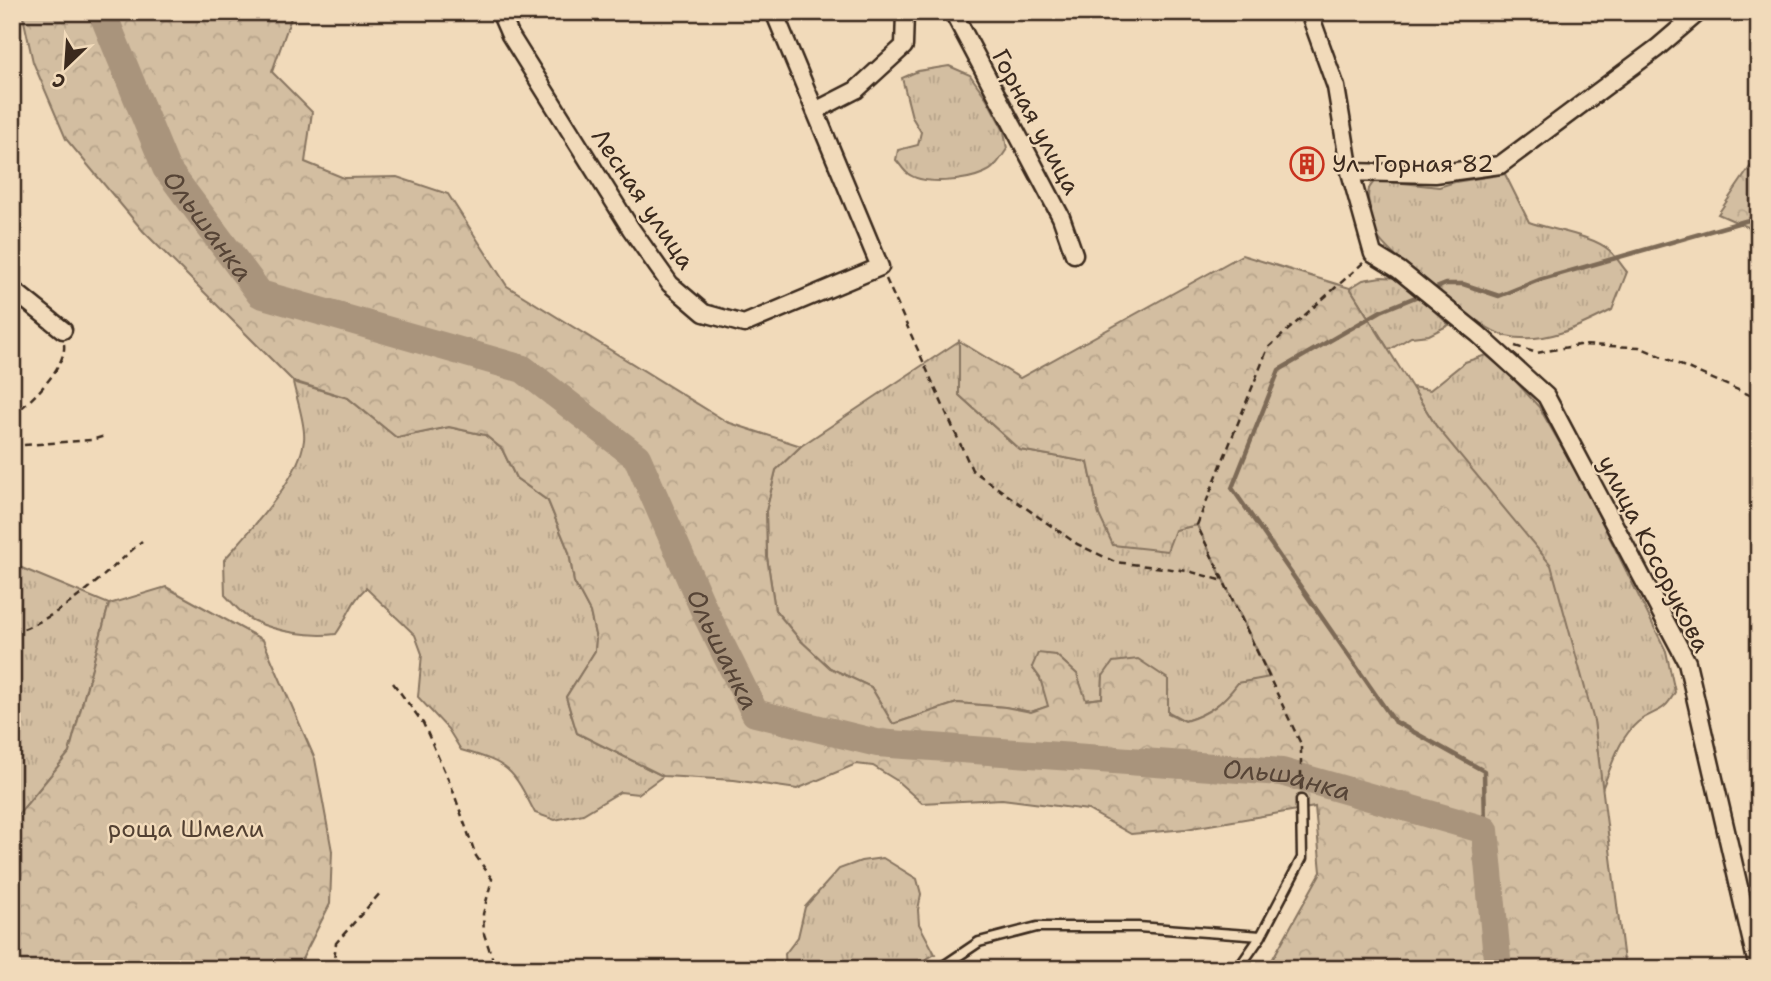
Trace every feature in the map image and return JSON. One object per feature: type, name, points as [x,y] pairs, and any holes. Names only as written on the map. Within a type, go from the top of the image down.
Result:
[{"type":"street","name":"Лесная улица","points":[[500,12],[510,35],[631,229],[670,284],[704,313],[744,324],[880,267]]},
{"type":"street","points":[[774,12],[880,267]]},
{"type":"street","points":[[815,111],[856,90],[904,46],[905,12]]},
{"type":"street","name":"Горная улица","points":[[953,12],[1061,217],[1074,254]]},
{"type":"street","points":[[1309,12],[1336,87],[1350,172],[1373,254]]},
{"type":"street","points":[[1350,172],[1435,174],[1500,165],[1657,48],[1699,12]]},
{"type":"street","name":"улица Косорукова","points":[[1373,254],[1399,270],[1478,334],[1546,396],[1686,662],[1758,969]]},
{"type":"street","points":[[12,289],[63,330]]},
{"type":"lane","points":[[1238,969],[1261,936],[1302,858],[1301,800]]},
{"type":"lane","points":[[939,969],[979,942],[1037,927],[1138,927],[1261,936]]},
{"type":"path","points":[[1301,800],[1301,744],[1197,525],[1268,348],[1373,254]]},
{"type":"path","points":[[880,267],[972,470],[1077,544],[1115,562],[1188,571],[1224,581]]},
{"type":"path","points":[[12,415],[23,408],[58,369],[65,352],[63,330]]},
{"type":"path","points":[[1514,345],[1538,353],[1579,345],[1639,347],[1759,398]]},
{"type":"path","points":[[12,446],[91,440],[106,436]]},
{"type":"path","points":[[12,633],[61,609],[142,541]]},
{"type":"path","points":[[393,683],[423,723],[452,788],[476,856],[492,879],[482,914],[484,933],[496,969]]},
{"type":"path","points":[[333,969],[335,943],[382,891]]},
{"type":"green space","points":[[22,12],[293,12],[272,72],[312,112],[305,162],[344,178],[397,177],[448,194],[507,286],[727,422],[801,446],[776,470],[766,511],[767,557],[775,610],[800,640],[830,668],[871,687],[893,724],[957,703],[1031,712],[1048,706],[1040,678],[1032,667],[1038,653],[1056,655],[1077,674],[1086,700],[1102,698],[1103,676],[1113,662],[1138,659],[1168,679],[1168,713],[1185,721],[1215,707],[1238,683],[1270,677],[1197,525],[1175,530],[1167,551],[1113,545],[1099,515],[1088,462],[1020,450],[959,395],[959,341],[1020,378],[1242,255],[1350,288],[1436,426],[1551,565],[1594,721],[1625,969],[1267,969],[1321,872],[1315,807],[1186,829],[1131,834],[1088,810],[1002,799],[922,803],[896,780],[873,766],[856,764],[797,789],[734,780],[663,776],[577,733],[566,697],[595,651],[596,639],[590,612],[574,582],[569,552],[548,501],[516,478],[502,449],[485,435],[449,427],[397,438],[348,398],[293,381],[143,231],[66,139],[33,62]]},
{"type":"green space","points":[[949,66],[970,75],[987,99],[1004,131],[1007,149],[994,166],[984,173],[956,180],[923,180],[907,173],[896,160],[898,150],[918,145],[921,132],[912,117],[902,78],[918,71]]},
{"type":"green space","points":[[1759,154],[1759,232],[1718,214]]},
{"type":"green space","points":[[1505,174],[1529,222],[1592,240],[1609,250],[1616,258],[1627,272],[1612,310],[1561,333],[1534,338],[1506,336],[1477,321],[1437,292],[1400,260],[1375,232],[1368,200],[1369,188],[1375,180],[1439,187]]},
{"type":"green space","points":[[1400,278],[1449,325],[1429,335],[1411,337],[1389,350],[1350,288],[1363,280]]},
{"type":"green space","points":[[959,341],[959,395],[1020,450],[1088,462],[1099,515],[1175,530],[1197,525],[1270,678],[1238,683],[1215,707],[1185,721],[1103,676],[1102,698],[1085,700],[1077,674],[1056,655],[1032,667],[1040,678],[1049,706],[1031,712],[957,703],[893,724],[871,687],[830,668],[800,640],[775,610],[767,557],[766,511],[776,470],[801,446]]},
{"type":"green space","points":[[1486,355],[1510,375],[1539,407],[1582,482],[1666,651],[1675,692],[1667,705],[1638,722],[1625,736],[1602,789],[1594,721],[1436,426],[1412,387],[1430,390],[1465,362]]},
{"type":"green space","points":[[293,382],[348,398],[397,438],[449,427],[485,435],[502,449],[516,478],[548,501],[569,552],[574,582],[590,612],[596,639],[595,651],[566,697],[577,733],[663,776],[638,794],[620,792],[583,814],[555,820],[535,813],[521,786],[508,770],[490,759],[461,750],[448,729],[418,697],[422,654],[415,635],[366,588],[336,634],[305,634],[273,628],[250,619],[235,606],[225,595],[224,560],[284,487],[300,455],[304,440],[304,427]]},
{"type":"green space","points":[[12,564],[109,604],[69,753],[12,822]]},
{"type":"green space","name":"роща Шмели","points":[[166,587],[263,640],[315,759],[332,851],[330,904],[297,969],[12,969],[12,822],[69,753],[109,604]]},
{"type":"green space","points":[[883,858],[917,879],[921,894],[919,924],[935,954],[909,969],[786,969],[785,954],[798,937],[805,907],[839,869],[861,861]]},
{"type":"waterway","name":"Ольшанка","points":[[102,12],[166,168],[260,294],[523,369],[637,457],[704,610],[755,713],[877,743],[1282,772],[1485,830],[1498,969]]},
{"type":"waterway","points":[[1431,290],[1446,284],[1463,284],[1499,296],[1539,280],[1759,217]]},
{"type":"waterway","points":[[1423,294],[1381,311],[1279,370],[1232,488],[1394,721],[1484,771],[1485,830]]},
{"type":"place","name":"Ул. Горная 82","points":[[1307,164]]}]
